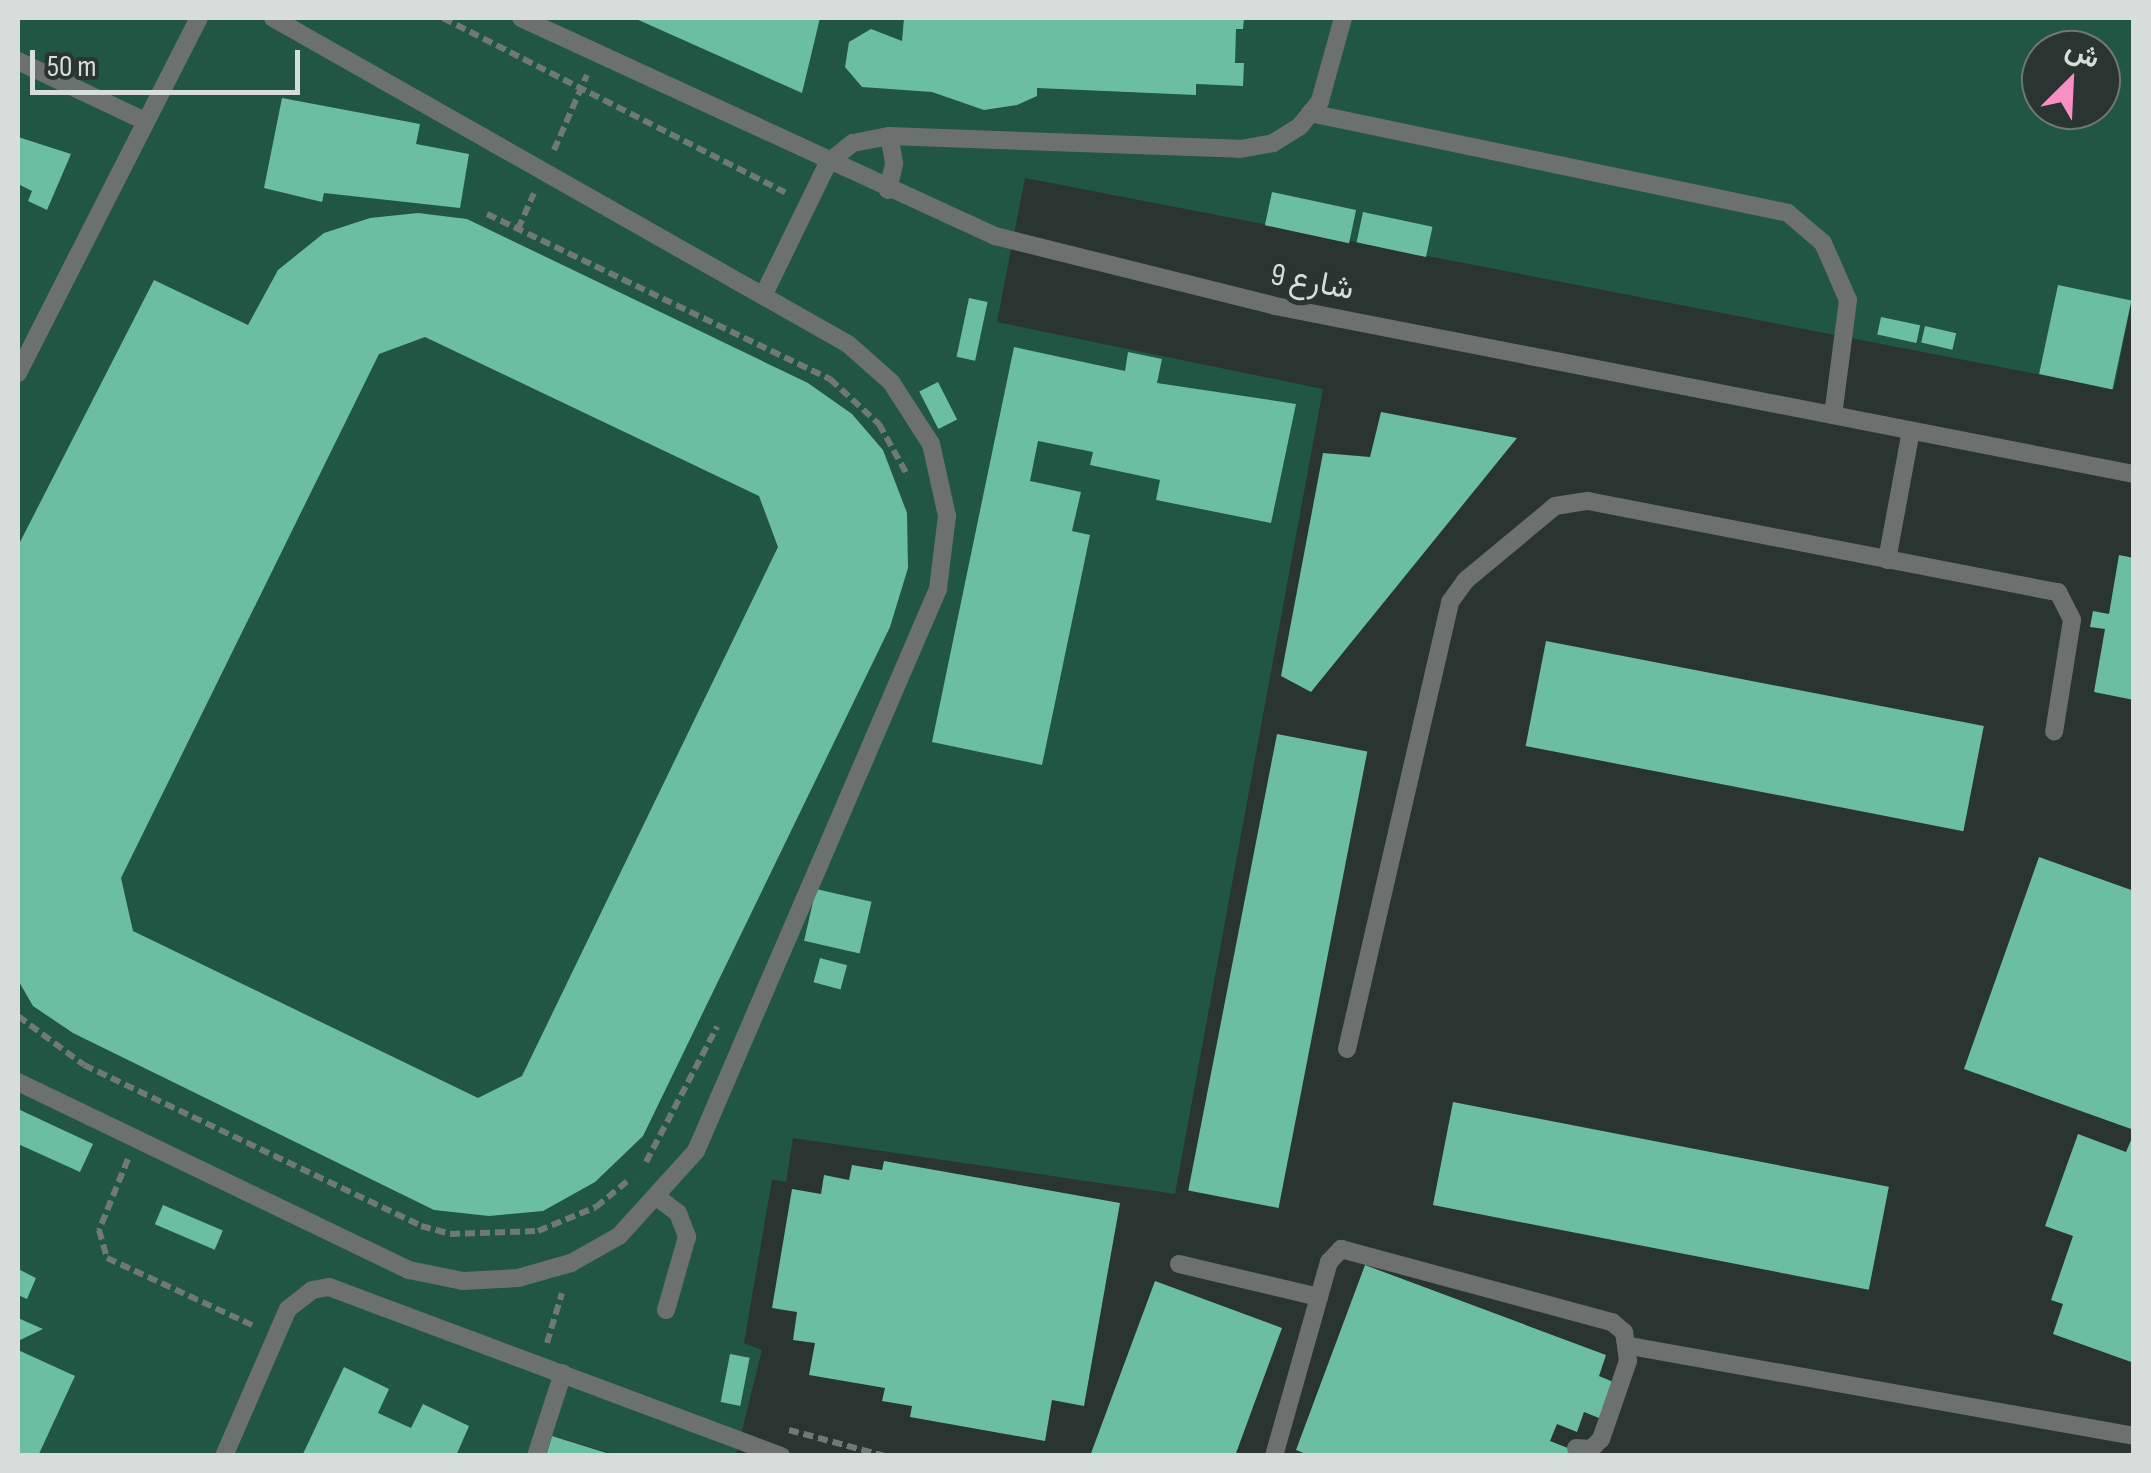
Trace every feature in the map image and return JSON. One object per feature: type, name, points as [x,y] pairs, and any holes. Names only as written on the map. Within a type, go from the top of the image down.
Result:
[{"type":"lane","points":[[18,372],[199,18]]},
{"type":"lane","points":[[18,1082],[409,1270],[463,1281],[518,1278],[571,1263],[619,1236],[658,1198],[696,1151],[938,589],[947,516],[931,444],[892,382],[848,344],[765,292],[273,18]]},
{"type":"lane","name":"شارع 9","points":[[521,18],[828,163],[994,236],[1182,286],[1833,416],[2133,470]]},
{"type":"lane","points":[[765,292],[828,163],[853,143],[889,136],[1240,149],[1272,142],[1310,114],[1332,70],[1342,18]]},
{"type":"lane","points":[[18,62],[145,121]]},
{"type":"lane","points":[[1310,114],[1788,214],[1824,243],[1848,300],[1833,416]]},
{"type":"lane","points":[[888,190],[894,163],[889,136]]},
{"type":"lane","points":[[1887,560],[1911,431]]},
{"type":"lane","points":[[1347,1050],[1446,614],[1466,580],[1545,512],[1577,500],[2058,592],[2067,599],[2072,620],[2054,732]]},
{"type":"lane","points":[[658,1198],[678,1214],[688,1236],[666,1310]]},
{"type":"lane","points":[[1274,1456],[1332,1256],[1347,1249],[1612,1322],[1630,1346],[2134,1436]]},
{"type":"lane","points":[[1179,1264],[1319,1297]]},
{"type":"lane","points":[[224,1456],[276,1336],[298,1298],[329,1287],[781,1456]]},
{"type":"lane","points":[[1576,1448],[1599,1443],[1630,1346]]},
{"type":"lane","points":[[536,1456],[563,1373]]},
{"type":"path","points":[[443,18],[808,204]]},
{"type":"path","points":[[518,228],[597,54]]},
{"type":"path","points":[[486,214],[830,380],[879,424],[910,482]]},
{"type":"path","points":[[18,1016],[84,1065],[420,1226],[509,1236],[567,1222],[632,1176],[662,1139],[719,1022]]},
{"type":"path","points":[[153,1098],[98,1230],[107,1258],[276,1336]]},
{"type":"path","points":[[540,1364],[571,1263]]},
{"type":"path","points":[[760,1447],[792,1430],[884,1456]]},
{"type":"green space","points":[[18,18],[2133,18],[2134,289],[2114,389],[1025,178],[997,322],[1323,389],[1175,1194],[793,1138],[786,1182],[772,1180],[744,1343],[762,1350],[736,1455],[616,1455],[553,1436],[546,1456],[18,1455]]},
{"type":"building","points":[[634,18],[820,18],[802,93]]},
{"type":"building","points":[[904,18],[1244,18],[1243,29],[1236,29],[1235,63],[1244,63],[1243,86],[1196,84],[1196,95],[1037,88],[1037,96],[1017,105],[984,110],[932,92],[862,87],[845,67],[849,42],[871,29],[902,41]]},
{"type":"building","points":[[282,98],[420,124],[416,144],[469,154],[460,208],[324,193],[322,202],[264,188]]},
{"type":"building","points":[[18,137],[71,154],[47,210],[28,201],[32,191],[18,184]]},
{"type":"building","points":[[1272,192],[1356,210],[1349,243],[1265,225]]},
{"type":"building","points":[[1363,212],[1432,227],[1426,257],[1357,242]]},
{"type":"building","points":[[418,213],[467,219],[808,383],[852,414],[883,450],[907,513],[908,568],[890,627],[643,1136],[595,1182],[543,1211],[489,1216],[434,1210],[73,1033],[33,1006],[18,980],[18,546],[154,280],[248,325],[278,270],[324,233],[370,218]],"holes":[[[425,337],[759,496],[778,547],[522,1076],[478,1098],[133,931],[121,878],[379,354]]]},
{"type":"building","points":[[2058,285],[2131,301],[2112,390],[2039,374]]},
{"type":"building","points":[[969,298],[988,302],[975,361],[957,357]]},
{"type":"building","points":[[1881,317],[1920,325],[1916,343],[1877,335]]},
{"type":"building","points":[[1925,326],[1956,333],[1952,350],[1921,343]]},
{"type":"building","points":[[1014,347],[1125,371],[1128,352],[1162,359],[1157,383],[1296,404],[1271,523],[1156,500],[1160,480],[1090,465],[1093,452],[1038,441],[1030,481],[1081,492],[1072,531],[1090,535],[1042,765],[932,742]]},
{"type":"building","points":[[938,382],[957,419],[938,429],[919,392]]},
{"type":"building","points":[[1381,412],[1517,438],[1311,692],[1281,676],[1323,453],[1370,457]]},
{"type":"building","points":[[2119,555],[2134,558],[2134,700],[2094,692],[2105,629],[2090,627],[2093,611],[2109,614]]},
{"type":"building","points":[[1546,641],[1984,726],[1963,831],[1526,746]]},
{"type":"building","points":[[1277,734],[1367,752],[1279,1208],[1188,1190]]},
{"type":"building","points":[[2039,857],[2134,891],[2134,1130],[1964,1069]]},
{"type":"building","points":[[816,889],[872,902],[860,953],[804,941]]},
{"type":"building","points":[[820,958],[847,965],[841,989],[814,982]]},
{"type":"building","points":[[1453,1102],[1889,1187],[1869,1290],[1433,1205]]},
{"type":"building","points":[[18,1109],[93,1144],[80,1172],[18,1144]]},
{"type":"building","points":[[2134,1133],[2134,1363],[2053,1334],[2063,1304],[2051,1300],[2073,1236],[2045,1226],[2078,1134],[2126,1152]]},
{"type":"building","points":[[884,1161],[1120,1203],[1084,1406],[1052,1400],[1045,1441],[910,1417],[912,1406],[882,1401],[885,1388],[809,1375],[815,1343],[793,1340],[797,1312],[772,1308],[792,1189],[821,1194],[824,1175],[849,1180],[852,1165],[882,1170]]},
{"type":"building","points":[[163,1205],[223,1230],[215,1250],[155,1224]]},
{"type":"building","points":[[1365,1265],[1606,1355],[1599,1376],[1618,1384],[1604,1420],[1584,1412],[1577,1432],[1557,1424],[1550,1441],[1588,1456],[1311,1456],[1296,1450]]},
{"type":"building","points":[[18,1269],[36,1278],[27,1299],[18,1295]]},
{"type":"building","points":[[1155,1281],[1282,1328],[1235,1456],[1090,1456]]},
{"type":"building","points":[[18,1318],[43,1329],[18,1341]]},
{"type":"building","points":[[18,1350],[75,1376],[38,1456],[18,1456]]},
{"type":"building","points":[[730,1354],[750,1358],[740,1406],[721,1402]]},
{"type":"building","points":[[344,1367],[389,1389],[378,1413],[411,1428],[423,1404],[469,1426],[456,1456],[302,1456]]},
{"type":"building","points":[[552,1436],[613,1455],[613,1456],[546,1456]]}]
